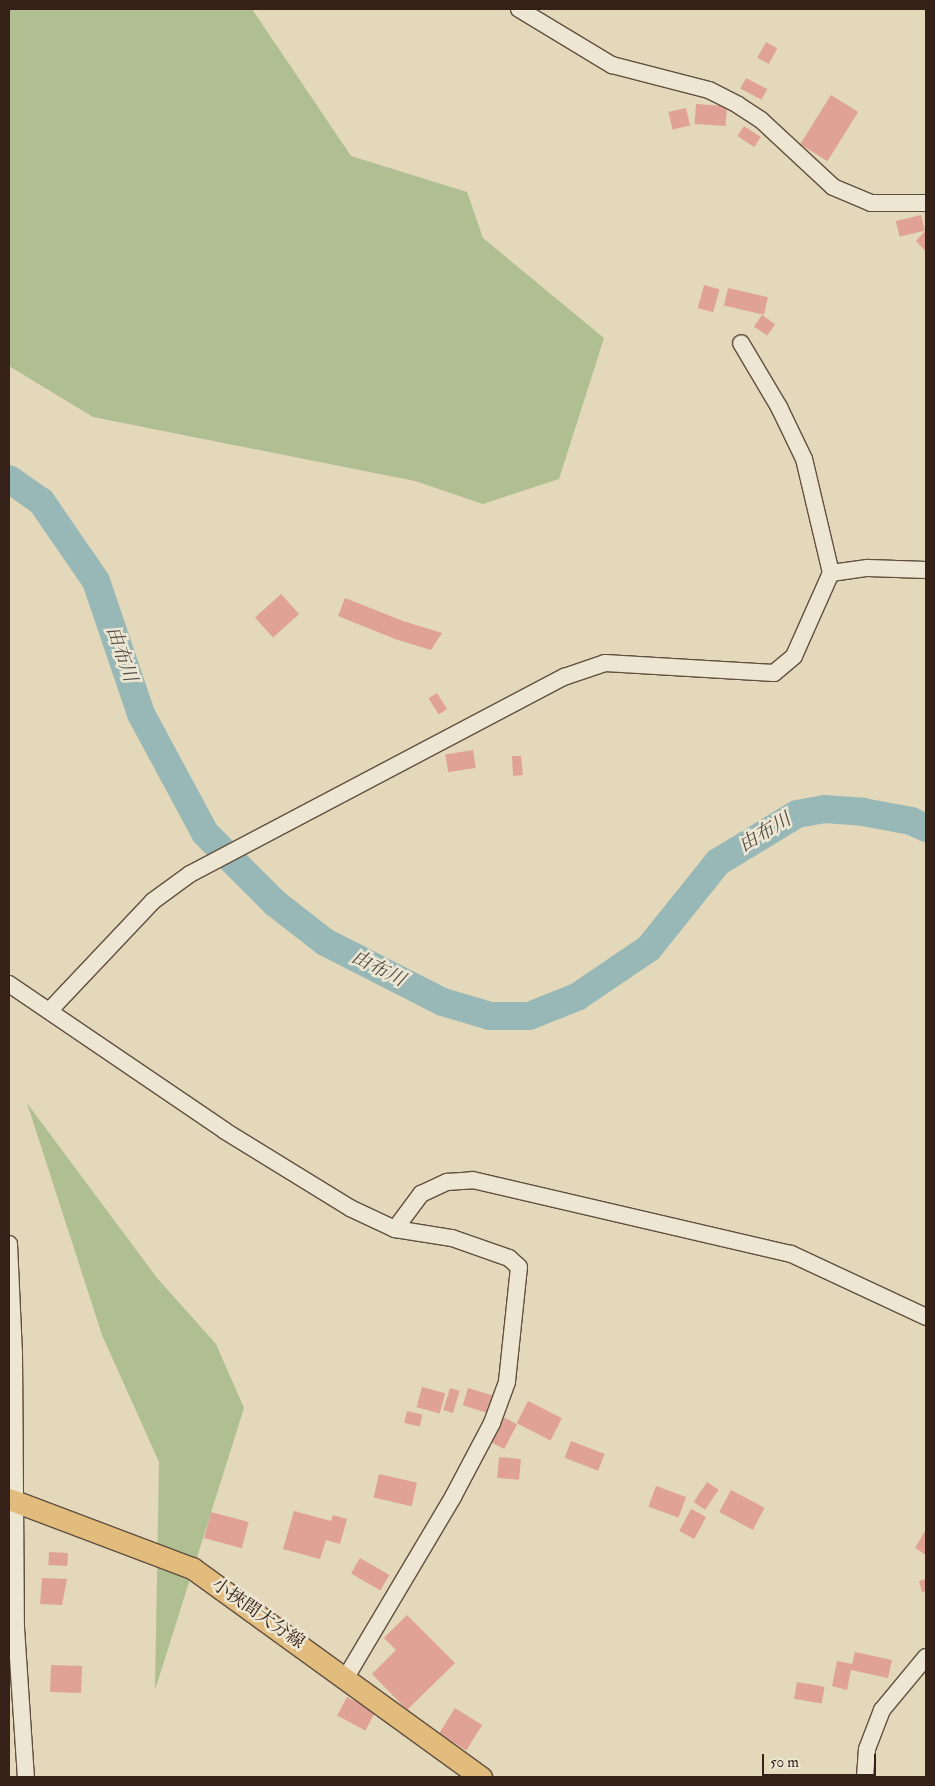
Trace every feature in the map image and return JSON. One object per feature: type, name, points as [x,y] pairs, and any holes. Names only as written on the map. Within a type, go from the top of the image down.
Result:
[{"type":"main road","name":"小挾間大分線","points":[[11,1501],[192,1568],[346,1677],[481,1777]]},
{"type":"street","points":[[518,9],[612,65],[709,90],[738,105],[761,120],[832,187],[871,204],[926,203]]},
{"type":"street","points":[[50,1010],[153,901],[190,874],[564,677],[605,664],[774,673],[794,656],[832,573],[804,459],[779,407],[741,344]]},
{"type":"street","points":[[832,573],[868,568],[926,570]]},
{"type":"street","points":[[9,984],[50,1010],[66,1024],[225,1131],[350,1208],[395,1229],[452,1238],[509,1258],[519,1267],[518,1293],[507,1382],[492,1423],[453,1497],[346,1677]]},
{"type":"street","points":[[395,1229],[421,1194],[446,1182],[473,1180],[791,1254],[926,1317]]},
{"type":"street","points":[[9,1244],[14,1353],[11,1501],[16,1628],[26,1777]]},
{"type":"street","points":[[865,1777],[868,1749],[882,1710],[926,1657]]},
{"type":"green space","points":[[9,9],[252,9],[351,156],[467,192],[483,238],[604,338],[559,479],[483,504],[415,481],[93,417],[9,366]]},
{"type":"green space","points":[[27,1103],[157,1278],[216,1344],[244,1408],[155,1690],[159,1462],[102,1335]]},
{"type":"building","points":[[766,42],[777,48],[769,64],[757,58]]},
{"type":"building","points":[[746,78],[767,89],[762,100],[740,89]]},
{"type":"building","points":[[831,95],[858,112],[827,161],[800,144]]},
{"type":"building","points":[[696,104],[727,106],[726,126],[695,124]]},
{"type":"building","points":[[686,108],[690,126],[673,130],[668,112]]},
{"type":"building","points":[[744,126],[761,137],[754,147],[737,136]]},
{"type":"building","points":[[921,215],[925,231],[900,237],[896,221]]},
{"type":"building","points":[[926,230],[926,252],[916,241]]},
{"type":"building","points":[[704,285],[719,289],[713,312],[698,308]]},
{"type":"building","points":[[728,288],[768,297],[764,315],[724,306]]},
{"type":"building","points":[[762,315],[775,324],[767,336],[754,326]]},
{"type":"building","points":[[281,594],[299,614],[273,637],[255,617]]},
{"type":"building","points":[[345,598],[403,621],[442,633],[431,650],[395,639],[338,616]]},
{"type":"building","points":[[437,693],[447,709],[439,714],[429,698]]},
{"type":"building","points":[[473,750],[476,768],[448,772],[445,754]]},
{"type":"building","points":[[512,756],[521,756],[523,775],[513,776]]},
{"type":"building","points":[[422,1387],[445,1393],[440,1413],[417,1407]]},
{"type":"building","points":[[450,1388],[460,1391],[453,1413],[443,1410]]},
{"type":"building","points":[[468,1388],[497,1397],[491,1414],[463,1405]]},
{"type":"building","points":[[528,1401],[562,1418],[551,1441],[517,1423]]},
{"type":"building","points":[[407,1411],[423,1415],[420,1427],[404,1423]]},
{"type":"building","points":[[501,1416],[517,1424],[504,1449],[488,1441]]},
{"type":"building","points":[[571,1441],[605,1454],[598,1471],[565,1458]]},
{"type":"building","points":[[499,1457],[521,1459],[519,1480],[497,1478]]},
{"type":"building","points":[[379,1474],[417,1483],[412,1506],[374,1497]]},
{"type":"building","points":[[707,1482],[719,1490],[705,1510],[694,1502]]},
{"type":"building","points":[[656,1486],[686,1497],[679,1518],[648,1507]]},
{"type":"building","points":[[731,1490],[765,1508],[753,1530],[719,1512]]},
{"type":"building","points":[[691,1509],[706,1517],[694,1539],[679,1531]]},
{"type":"building","points":[[294,1511],[331,1521],[333,1515],[347,1519],[340,1544],[326,1540],[320,1559],[283,1549]]},
{"type":"building","points":[[211,1512],[249,1522],[242,1548],[204,1538]]},
{"type":"building","points":[[926,1529],[926,1555],[915,1548]]},
{"type":"building","points":[[49,1552],[68,1553],[67,1566],[48,1565]]},
{"type":"building","points":[[360,1558],[389,1575],[380,1591],[351,1574]]},
{"type":"building","points":[[42,1578],[67,1579],[62,1605],[40,1604]]},
{"type":"building","points":[[926,1579],[926,1591],[922,1592],[919,1581]]},
{"type":"building","points":[[407,1615],[455,1663],[407,1710],[372,1674],[396,1650],[384,1638]]},
{"type":"building","points":[[855,1652],[892,1660],[888,1678],[851,1670],[847,1690],[832,1686],[837,1661],[852,1664]]},
{"type":"building","points":[[51,1665],[82,1666],[81,1693],[50,1692]]},
{"type":"building","points":[[797,1682],[825,1687],[822,1704],[794,1699]]},
{"type":"building","points":[[347,1697],[375,1712],[365,1731],[337,1716]]},
{"type":"building","points":[[455,1708],[482,1725],[466,1750],[439,1733]]},
{"type":"waterway","name":"由布川","points":[[9,479],[41,501],[96,581],[141,714],[205,833],[275,903],[325,942],[443,1002],[490,1016],[529,1016],[577,997],[649,948],[718,862],[797,814],[824,809],[863,812],[911,821],[926,828]]}]
